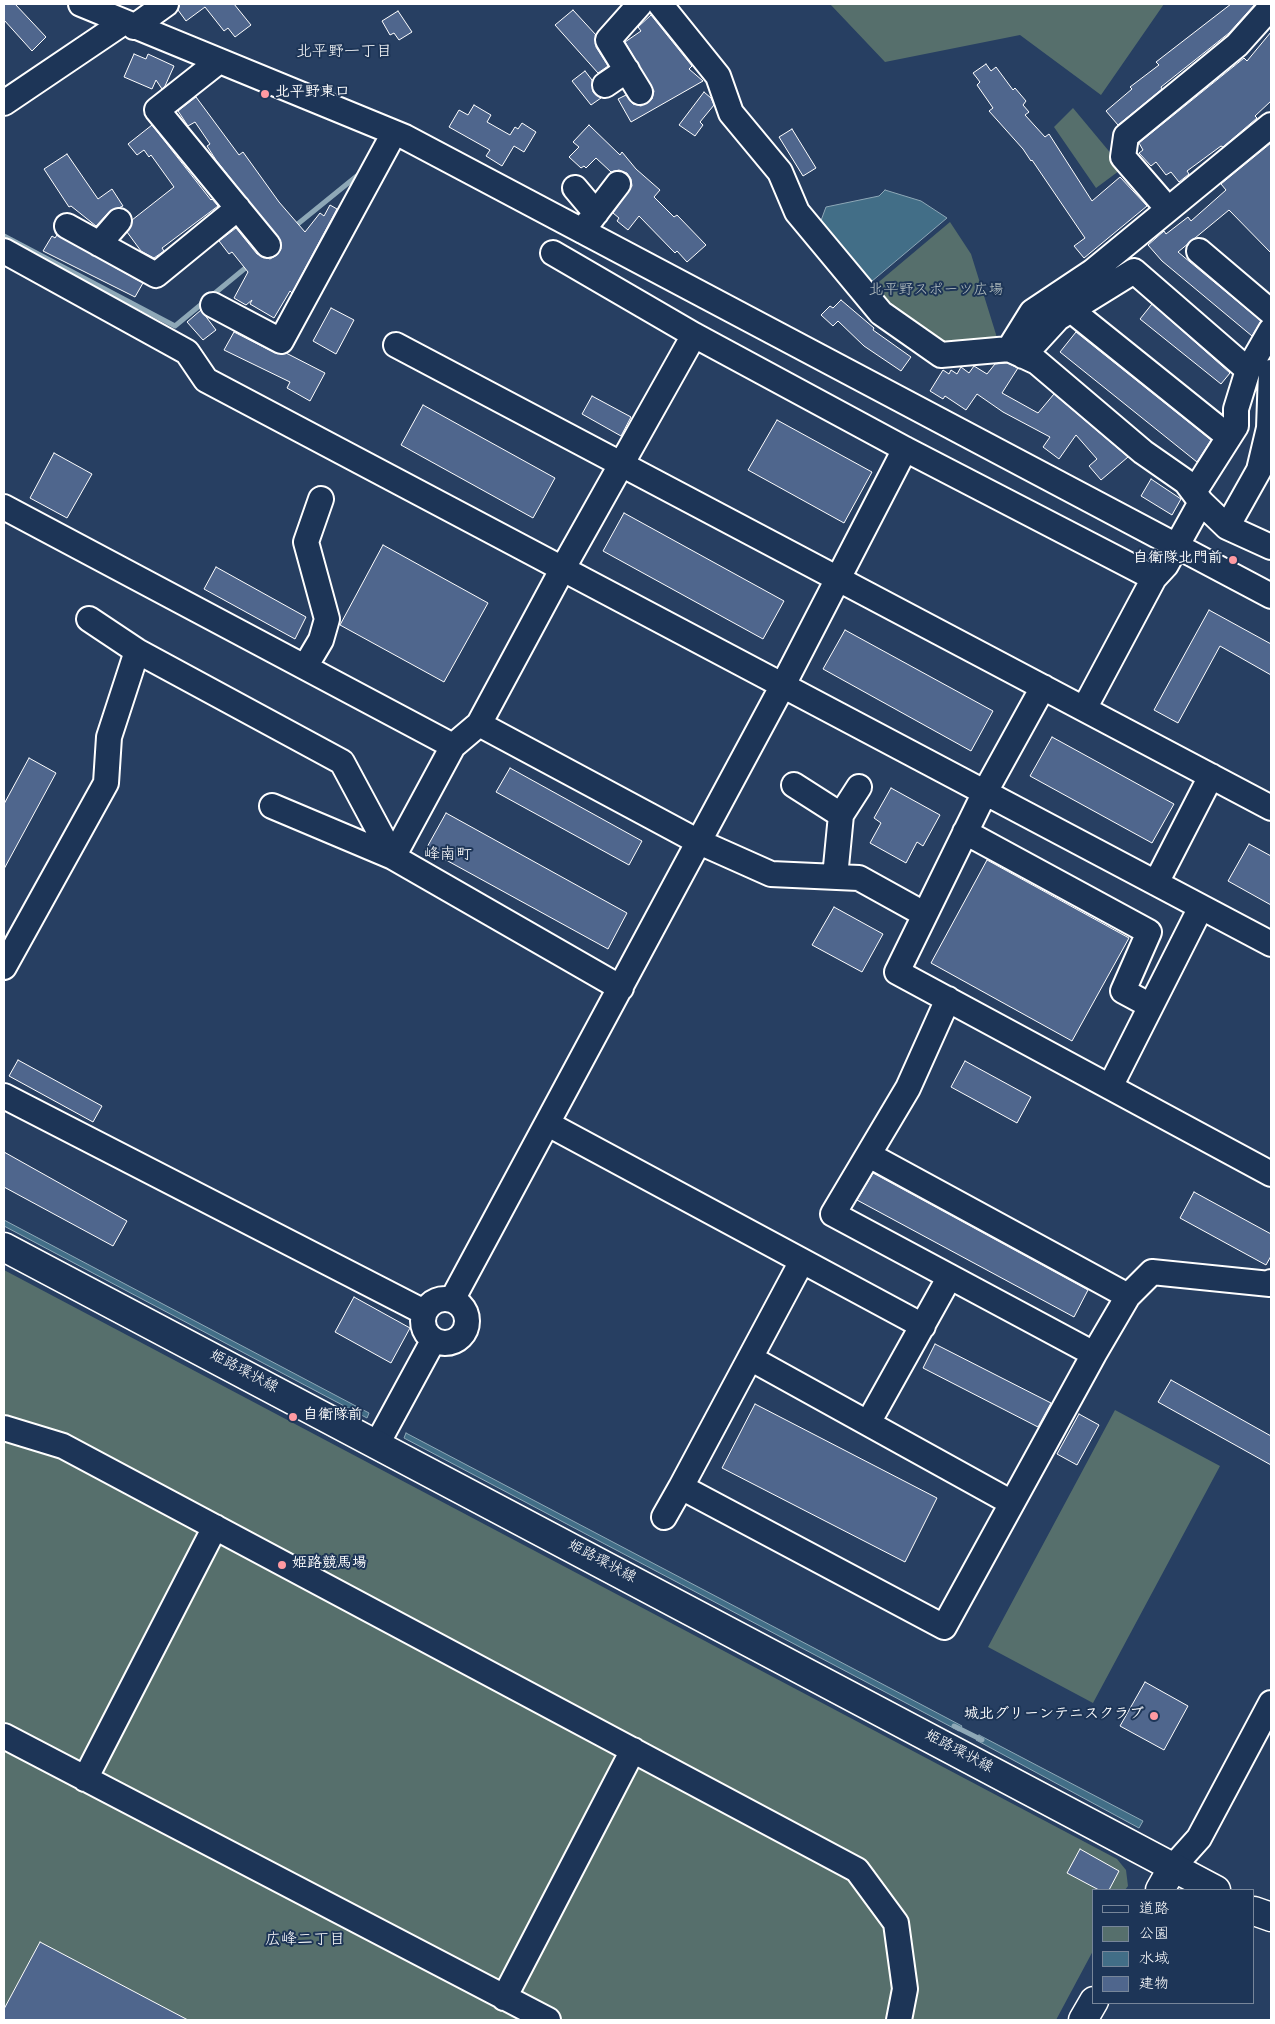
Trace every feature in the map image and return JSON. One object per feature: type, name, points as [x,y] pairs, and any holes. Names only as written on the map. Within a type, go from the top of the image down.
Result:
[{"type":"main road","name":"姫路環状線","points":[[4,1248],[1214,1889]]},
{"type":"main road","points":[[1161,1889],[1173,1867]]},
{"type":"main road","points":[[1255,1911],[1271,1917]]},
{"type":"main road","points":[[1255,1925],[1271,1923]]},
{"type":"main road","points":[[1083,2020],[1092,2004]]},
{"type":"street","points":[[81,4],[394,133],[589,222],[1271,596]]},
{"type":"street","points":[[4,103],[129,24],[166,4]]},
{"type":"street","points":[[640,4],[608,40],[640,92]]},
{"type":"street","points":[[660,4],[718,76],[731,113],[780,172],[797,212],[881,313],[941,354],[1016,352],[1037,362],[1143,452],[1186,482],[1197,497],[1226,527],[1271,547]]},
{"type":"street","points":[[1168,209],[1123,157],[1126,136],[1237,45],[1271,8]]},
{"type":"street","points":[[219,61],[157,110],[268,245]]},
{"type":"street","points":[[605,85],[627,70]]},
{"type":"street","points":[[1016,352],[1032,312],[1092,272],[1168,209],[1222,168],[1271,125]]},
{"type":"street","points":[[213,305],[229,324],[281,341],[394,133]]},
{"type":"street","points":[[589,222],[618,184]]},
{"type":"street","points":[[576,188],[589,222]]},
{"type":"street","points":[[67,226],[156,274],[238,208]]},
{"type":"street","points":[[99,244],[119,221]]},
{"type":"street","points":[[4,251],[187,352],[206,380],[1271,944]]},
{"type":"street","points":[[1200,251],[1271,312]]},
{"type":"street","points":[[553,253],[694,335],[905,449],[1154,578]]},
{"type":"street","points":[[1016,352],[1058,318],[1134,271],[1260,371],[1269,428],[1259,470],[1226,527]]},
{"type":"street","points":[[1071,310],[1229,437]]},
{"type":"street","points":[[1084,709],[1154,578],[1166,565],[1197,497],[1236,426],[1236,409],[1260,371],[1271,330]]},
{"type":"street","points":[[393,857],[453,746],[480,724],[563,568],[694,335]]},
{"type":"street","points":[[396,345],[1271,808]]},
{"type":"street","points":[[452,1300],[783,685],[905,449]]},
{"type":"street","points":[[305,667],[321,640],[327,619],[306,542],[321,499]]},
{"type":"street","points":[[4,507],[453,746]]},
{"type":"street","points":[[89,619],[137,651],[342,762],[393,857]]},
{"type":"street","points":[[4,967],[106,783],[109,737],[137,651]]},
{"type":"street","points":[[1043,687],[985,792],[896,972],[1271,1174]]},
{"type":"street","points":[[480,724],[698,841],[771,874],[859,878],[924,914]]},
{"type":"street","points":[[1156,883],[1211,776]]},
{"type":"street","points":[[794,785],[841,815]]},
{"type":"street","points":[[835,877],[841,815],[859,787]]},
{"type":"street","points":[[272,806],[393,857],[621,988]]},
{"type":"street","points":[[965,832],[1149,932],[1123,990],[1151,1006]]},
{"type":"street","points":[[1110,1087],[1201,907]]},
{"type":"street","points":[[948,999],[908,1088],[833,1214],[949,1278],[1094,1354]]},
{"type":"street","points":[[4,1096],[424,1312]]},
{"type":"street","points":[[548,1124],[923,1326]]},
{"type":"street","points":[[868,1155],[1128,1296]]},
{"type":"street","points":[[664,1517],[802,1261]]},
{"type":"street","points":[[681,1487],[944,1626],[1128,1296],[1152,1272],[1270,1284],[1271,1282]]},
{"type":"street","points":[[868,1423],[949,1278]]},
{"type":"street","points":[[441,1299],[452,1300],[461,1306],[466,1315],[467,1326],[462,1335],[454,1342],[443,1344],[433,1341],[425,1333],[422,1323],[424,1312],[431,1304],[441,1299]]},
{"type":"street","points":[[377,1444],[433,1341]]},
{"type":"street","points":[[750,1358],[1012,1503]]},
{"type":"street","points":[[4,1428],[63,1446],[857,1870],[896,1923],[905,1989],[899,2020]]},
{"type":"street","points":[[85,1779],[215,1527]]},
{"type":"street","points":[[1173,1867],[1199,1838],[1271,1703]]},
{"type":"street","points":[[4,1736],[548,2020]]},
{"type":"street","points":[[504,1998],[633,1750]]},
{"type":"green space","points":[[830,4],[1164,4],[1101,95],[1020,35],[885,62]]},
{"type":"green space","points":[[1073,108],[1123,168],[1096,188],[1054,127]]},
{"type":"green space","name":"北平野スポーツ広場","points":[[950,222],[971,254],[999,344],[937,347],[868,291]]},
{"type":"green space","name":"姫路競馬場","points":[[4,1270],[1117,1859],[1126,1870],[1128,1886],[1126,1889],[1092,1889],[1092,1953],[1056,2020],[4,2020]]},
{"type":"green space","points":[[1115,1410],[1220,1466],[1093,1703],[988,1647]]},
{"type":"water","points":[[885,190],[921,201],[947,218],[865,287],[816,234],[826,207],[879,196]]},
{"type":"water","points":[[4,1220],[369,1413],[367,1418],[4,1226]]},
{"type":"water","points":[[406,1433],[962,1726],[959,1731],[404,1438]]},
{"type":"water","points":[[979,1735],[1143,1821],[1139,1828],[976,1740]]},
{"type":"building","points":[[4,4],[15,4],[46,37],[32,51],[4,20]]},
{"type":"building","points":[[180,4],[234,4],[251,25],[235,37],[228,28],[224,31],[205,7],[186,21],[178,10]]},
{"type":"building","points":[[1231,4],[1255,4],[1229,33],[1161,87],[1162,89],[1118,125],[1106,111],[1132,89],[1130,87],[1159,65],[1156,62]]},
{"type":"building","points":[[573,10],[596,35],[596,47],[608,66],[598,73],[555,25]]},
{"type":"building","points":[[398,11],[412,32],[399,40],[394,33],[390,35],[382,21]]},
{"type":"building","points":[[651,15],[692,66],[689,69],[703,81],[631,122],[618,99],[626,95],[633,104],[641,106],[652,99],[654,91],[625,42],[641,31],[638,27]]},
{"type":"building","points":[[1271,32],[1271,101],[1255,116],[1257,118],[1223,147],[1221,146],[1187,171],[1189,174],[1179,182],[1171,172],[1166,175],[1156,162],[1151,166],[1139,153],[1143,150],[1139,143],[1244,58],[1247,61]]},
{"type":"building","points":[[134,54],[146,59],[148,54],[174,66],[162,89],[156,80],[152,89],[124,77]]},
{"type":"building","points":[[986,64],[991,71],[996,67],[1013,90],[1015,88],[1026,101],[1023,105],[1029,112],[1025,115],[1045,137],[1049,134],[1092,201],[1120,177],[1147,206],[1084,258],[1074,246],[1085,238],[1032,160],[989,111],[993,108],[977,85],[980,82],[973,73]]},
{"type":"building","points":[[585,71],[592,80],[593,92],[601,98],[591,105],[572,81]]},
{"type":"building","points":[[704,92],[711,98],[714,105],[700,122],[703,125],[695,136],[679,125]]},
{"type":"building","points":[[196,97],[239,155],[243,152],[279,202],[305,232],[320,213],[324,216],[330,205],[337,209],[292,293],[290,291],[274,318],[250,304],[252,300],[246,305],[234,298],[248,272],[232,252],[229,254],[219,241],[236,228],[257,254],[270,259],[277,255],[281,249],[281,242],[216,160],[207,146],[210,144],[195,122],[188,126],[178,111]]},
{"type":"building","points":[[474,105],[491,115],[487,122],[510,135],[515,127],[518,129],[522,123],[536,132],[524,152],[514,146],[502,166],[486,156],[490,150],[449,127],[459,110],[468,115]]},
{"type":"building","points":[[152,125],[211,200],[218,206],[162,248],[164,251],[154,258],[141,251],[127,232],[132,220],[174,187],[151,155],[149,157],[144,150],[137,155],[128,144]]},
{"type":"building","points":[[589,125],[620,155],[622,152],[636,169],[660,190],[654,197],[674,217],[677,215],[706,245],[687,262],[677,251],[675,253],[639,216],[628,230],[617,221],[619,218],[613,213],[632,186],[631,179],[627,173],[619,170],[611,172],[596,158],[586,168],[584,166],[581,168],[569,157],[579,147],[573,142]]},
{"type":"building","points":[[792,129],[816,168],[803,176],[779,137]]},
{"type":"building","points":[[1271,143],[1271,253],[1229,210],[1178,252],[1261,321],[1252,336],[1162,261],[1148,245],[1164,231],[1166,234],[1188,217],[1191,221],[1226,190],[1221,184]]},
{"type":"building","points":[[67,154],[98,199],[112,189],[123,206],[109,212],[96,226],[71,206],[69,207],[44,169]]},
{"type":"building","points":[[57,235],[143,283],[135,297],[43,251],[52,236],[55,238]]},
{"type":"building","points":[[841,300],[874,328],[873,330],[911,357],[901,371],[864,346],[838,321],[833,326],[821,315],[830,306],[833,308]]},
{"type":"building","points":[[1152,304],[1230,373],[1221,384],[1140,319]]},
{"type":"building","points":[[331,308],[354,320],[336,354],[313,341]]},
{"type":"building","points":[[201,310],[216,330],[203,340],[187,322]]},
{"type":"building","points":[[234,332],[275,353],[286,353],[325,373],[310,401],[287,388],[290,382],[224,350]]},
{"type":"building","points":[[1076,332],[1211,440],[1197,462],[1060,352]]},
{"type":"building","points":[[1007,363],[1018,368],[1002,393],[1038,413],[1054,394],[1128,457],[1101,480],[1089,466],[1097,459],[1076,435],[1059,459],[1043,447],[1050,437],[1003,412],[977,394],[966,410],[945,396],[943,399],[930,391],[943,370],[949,374],[951,370],[957,374],[961,367],[969,373],[974,366],[987,374],[995,364]]},
{"type":"building","points":[[592,396],[631,417],[621,436],[582,414]]},
{"type":"building","points":[[423,405],[555,478],[533,518],[401,445]]},
{"type":"building","points":[[777,420],[872,472],[844,523],[748,470]]},
{"type":"building","points":[[54,453],[92,474],[67,518],[30,498]]},
{"type":"building","points":[[1151,479],[1181,499],[1172,515],[1141,496]]},
{"type":"building","points":[[624,513],[784,601],[763,639],[603,551]]},
{"type":"building","points":[[383,545],[488,603],[444,682],[340,625]]},
{"type":"building","points":[[216,567],[306,617],[295,639],[204,589]]},
{"type":"building","points":[[1209,610],[1271,644],[1271,675],[1220,646],[1178,723],[1154,710]]},
{"type":"building","points":[[845,630],[993,711],[971,751],[823,669]]},
{"type":"building","points":[[1052,737],[1174,804],[1152,843],[1030,776]]},
{"type":"building","points":[[29,758],[56,773],[4,869],[4,804]]},
{"type":"building","points":[[510,768],[642,841],[629,865],[496,792]]},
{"type":"building","points":[[891,788],[940,815],[923,846],[917,842],[906,863],[870,843],[881,823],[874,818]]},
{"type":"building","points":[[446,813],[627,913],[608,949],[426,849]]},
{"type":"building","points":[[1249,844],[1271,856],[1271,905],[1228,881]]},
{"type":"building","points":[[987,860],[1129,938],[1072,1041],[931,963]]},
{"type":"building","points":[[834,907],[883,934],[862,972],[812,945]]},
{"type":"building","points":[[18,1060],[102,1106],[93,1122],[9,1076]]},
{"type":"building","points":[[965,1061],[1031,1097],[1017,1123],[951,1087]]},
{"type":"building","points":[[4,1152],[127,1221],[113,1246],[4,1187]]},
{"type":"building","points":[[873,1173],[1088,1290],[1074,1317],[857,1200]]},
{"type":"building","points":[[1194,1192],[1271,1234],[1271,1256],[1266,1265],[1180,1218]]},
{"type":"building","points":[[354,1297],[410,1328],[391,1363],[335,1332]]},
{"type":"building","points":[[935,1344],[1051,1403],[1038,1427],[923,1368]]},
{"type":"building","points":[[1171,1380],[1271,1436],[1271,1465],[1158,1402]]},
{"type":"building","points":[[755,1404],[937,1498],[905,1562],[722,1468]]},
{"type":"building","points":[[1079,1414],[1099,1425],[1077,1465],[1057,1454]]},
{"type":"building","name":"城北グリーンテニスクラブ","points":[[1145,1682],[1188,1706],[1164,1750],[1120,1726]]},
{"type":"building","points":[[1080,1849],[1119,1871],[1110,1889],[1097,1889],[1067,1873]]},
{"type":"building","points":[[40,1942],[188,2020],[4,2020],[4,2009]]},
{"type":"waterway","points":[[294,227],[363,171]]},
{"type":"waterway","points":[[4,236],[175,326],[249,265]]},
{"type":"waterway","points":[[954,1726],[982,1740]]},
{"type":"place","name":"北平野東口","points":[[265,94]]},
{"type":"place","name":"自衛隊北門前","points":[[1233,560]]},
{"type":"place","name":"自衛隊前","points":[[293,1417]]},
{"type":"place","name":"姫路競馬場","points":[[282,1565]]},
{"type":"place","name":"城北グリーンテニスクラブ","points":[[1154,1716]]},
{"type":"district","name":"北平野一丁目","points":[[344,54]]},
{"type":"district","name":"峰南町","points":[[448,857]]},
{"type":"district","name":"広峰二丁目","points":[[305,1942]]}]
